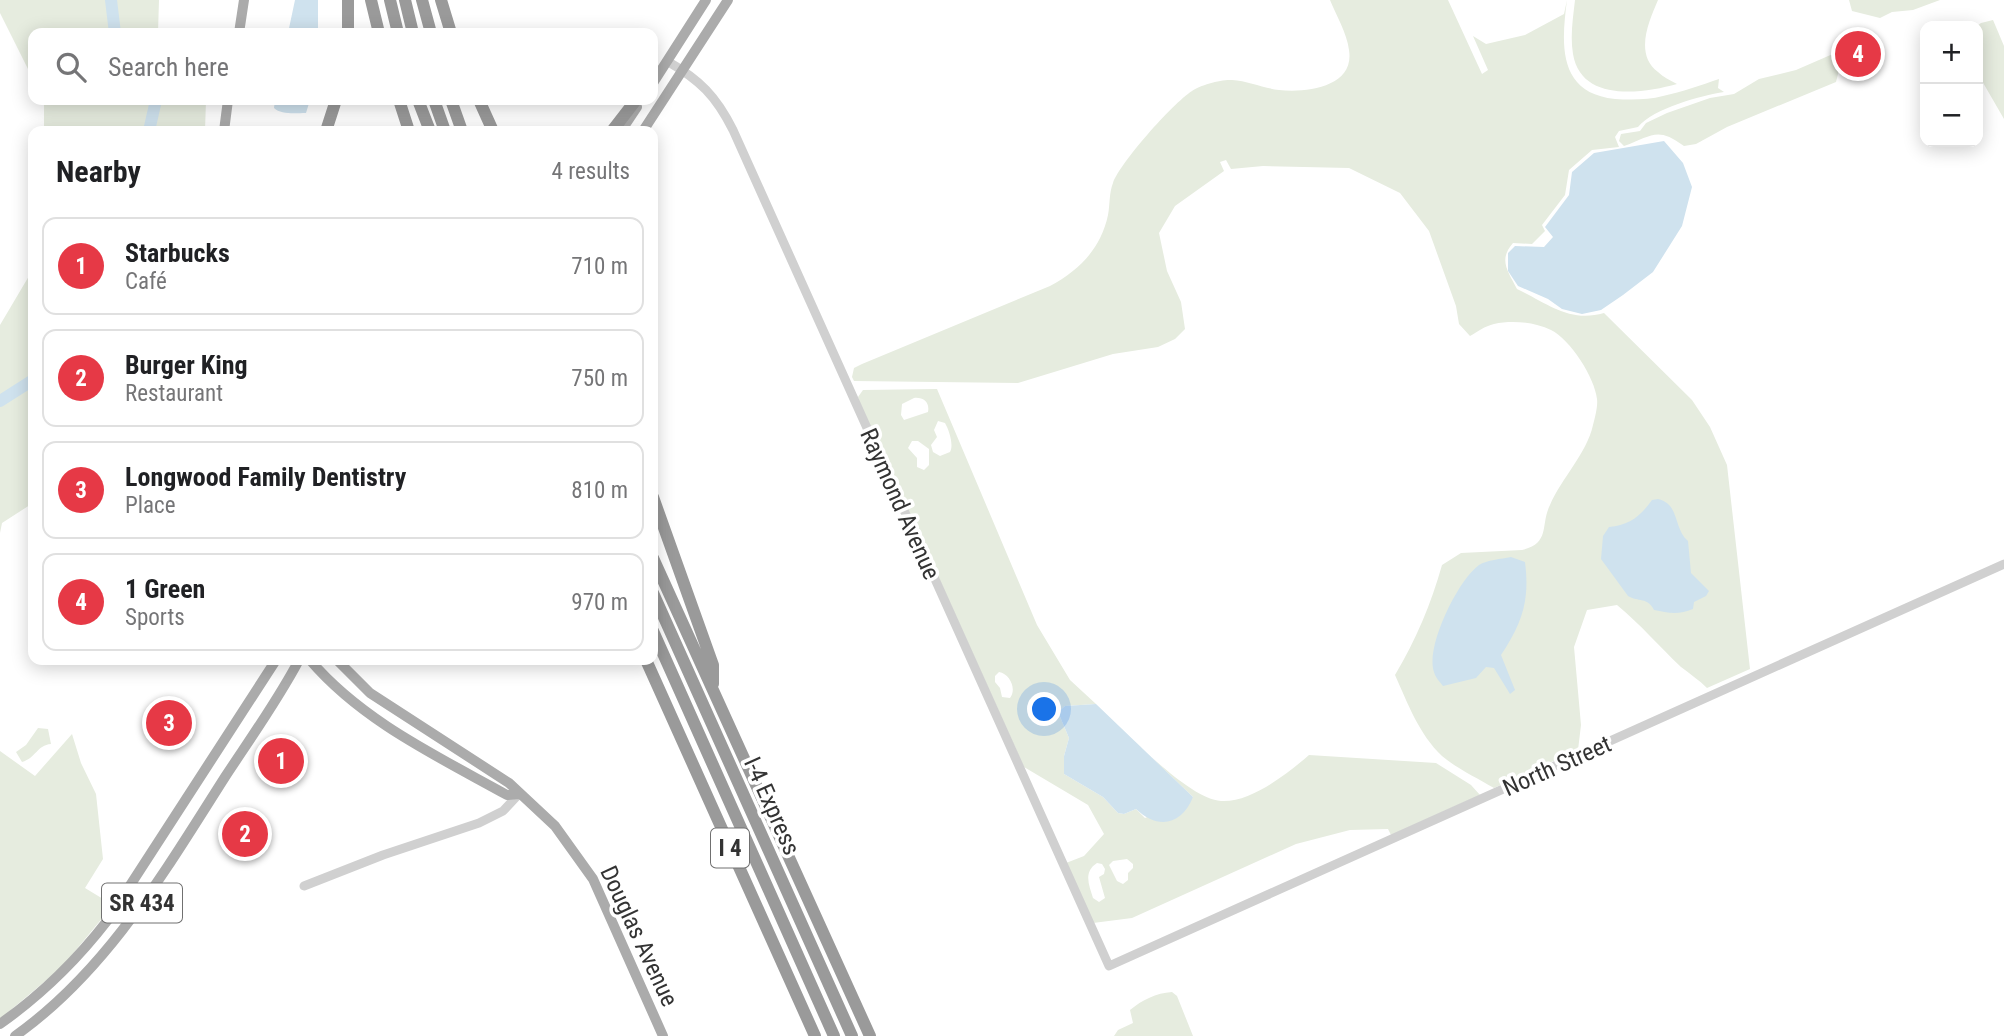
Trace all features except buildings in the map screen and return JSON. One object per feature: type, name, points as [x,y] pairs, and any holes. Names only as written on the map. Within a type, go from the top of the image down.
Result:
[{"type":"highway","points":[[348,0],[348,28]]},
{"type":"highway","points":[[371,0],[378,28]]},
{"type":"highway","points":[[390,0],[397,28]]},
{"type":"highway","points":[[405,0],[412,28]]},
{"type":"highway","points":[[422,0],[430,28]]},
{"type":"highway","points":[[441,0],[449,28]]},
{"type":"highway","points":[[328,126],[334,105]]},
{"type":"highway","points":[[401,105],[408,126]]},
{"type":"highway","points":[[420,105],[428,126]]},
{"type":"highway","points":[[436,105],[443,126]]},
{"type":"highway","points":[[453,105],[460,126]]},
{"type":"highway","points":[[481,105],[491,126]]},
{"type":"highway","points":[[616,126],[632,105]]},
{"type":"highway","points":[[658,511],[713,665],[713,688]]},
{"type":"highway","name":"I 4","points":[[658,569],[870,1036]]},
{"type":"highway","name":"I-4 Express","points":[[658,604],[852,1036]]},
{"type":"highway","name":"I-4 Express","points":[[658,642],[834,1036]]},
{"type":"highway","name":"I 4","points":[[648,665],[815,1036]]},
{"type":"main road","points":[[240,28],[244,0]]},
{"type":"main road","points":[[658,75],[706,0]]},
{"type":"main road","points":[[646,126],[728,0]]},
{"type":"main road","points":[[225,126],[227,105]]},
{"type":"main road","points":[[624,126],[639,105]]},
{"type":"main road","name":"SR 434","points":[[0,1024],[52,983],[107,921],[273,665]]},
{"type":"main road","name":"SR 434","points":[[15,1036],[64,997],[122,932],[296,665]]},
{"type":"main road","points":[[315,665],[350,700],[412,742],[507,795],[519,794]]},
{"type":"main road","name":"Douglas Avenue","points":[[342,665],[370,693],[509,783],[555,826],[593,880],[663,1036]]},
{"type":"street","name":"Raymond Avenue","points":[[667,61],[699,81],[716,99],[733,130],[1109,967]]},
{"type":"street","name":"North Street","points":[[1109,967],[2004,564]]},
{"type":"street","points":[[304,886],[383,855],[479,823],[503,811],[519,794]]},
{"type":"shaded area","points":[[0,0],[159,0],[158,28],[28,28],[28,69],[0,13]]},
{"type":"shaded area","points":[[1330,0],[1448,0],[1482,74],[1488,70],[1473,36],[1486,44],[1525,35],[1564,14],[1567,0],[1564,34],[1567,64],[1573,77],[1596,95],[1615,99],[1651,98],[1719,79],[1718,88],[1724,92],[1690,100],[1655,114],[1638,127],[1619,131],[1615,137],[1619,147],[1592,150],[1569,170],[1565,195],[1542,225],[1545,231],[1532,244],[1513,243],[1505,260],[1517,289],[1569,313],[1604,313],[1692,400],[1710,427],[1727,465],[1750,669],[1707,688],[1681,667],[1617,605],[1587,610],[1574,647],[1581,725],[1578,750],[1494,788],[1454,765],[1434,747],[1415,718],[1395,675],[1422,622],[1442,565],[1461,553],[1522,550],[1531,547],[1541,538],[1550,505],[1590,435],[1597,399],[1592,381],[1580,360],[1566,342],[1551,330],[1523,322],[1508,322],[1491,325],[1470,336],[1459,324],[1456,306],[1429,231],[1400,193],[1349,168],[1263,166],[1231,169],[1226,160],[1220,162],[1224,171],[1175,206],[1159,233],[1167,271],[1181,302],[1185,329],[1175,339],[1158,347],[1113,354],[1018,383],[854,381],[852,377],[854,368],[862,364],[1050,286],[1071,273],[1088,257],[1100,238],[1108,215],[1112,187],[1125,162],[1160,121],[1196,89],[1228,80],[1290,91],[1315,88],[1337,80],[1345,72],[1349,62],[1349,50]]},
{"type":"shaded area","points":[[1575,0],[1658,0],[1646,37],[1647,56],[1658,72],[1677,84],[1630,92],[1600,87],[1588,80],[1578,69],[1573,54]]},
{"type":"shaded area","points":[[1849,0],[1940,0],[1913,10],[1892,12],[1880,18],[1852,11]]},
{"type":"shaded area","points":[[1993,20],[2004,46],[2004,119],[1983,83],[1983,22]]},
{"type":"shaded area","points":[[1847,33],[1860,36],[1869,45],[1873,58],[1872,71],[1861,72],[1842,56],[1838,61],[1836,82],[1727,127],[1696,144],[1684,146],[1661,135],[1648,136],[1624,146],[1619,141],[1621,134],[1640,131],[1646,123],[1667,113],[1710,98],[1734,94],[1759,79],[1796,70],[1842,50],[1841,45]]},
{"type":"shaded area","points":[[44,105],[206,105],[205,126],[44,126]]},
{"type":"shaded area","points":[[28,278],[28,506],[2,523],[0,533],[0,325]]},
{"type":"shaded area","points":[[937,389],[1037,625],[1070,680],[1096,704],[1065,706],[1058,712],[1069,738],[1064,756],[1064,774],[1103,797],[1118,813],[1124,814],[1136,809],[1145,818],[1193,797],[1138,745],[1193,790],[1221,801],[1256,792],[1309,755],[1436,763],[1471,785],[1480,795],[1391,835],[1388,829],[1350,830],[1296,844],[1132,918],[1093,923],[1066,863],[1084,856],[1104,834],[1088,805],[1024,767],[859,401],[858,397],[863,390]],"holes":[[[920,398],[927,403],[928,412],[904,420],[901,415],[902,404]],[[938,421],[945,423],[951,442],[950,452],[940,456],[933,452],[931,445],[937,437],[934,430]],[[912,441],[918,441],[929,449],[929,465],[924,470],[917,467],[917,458],[908,448]],[[999,672],[1009,679],[1013,690],[1010,698],[1002,697],[995,676]],[[1127,859],[1133,864],[1128,880],[1123,884],[1117,881],[1109,865],[1113,861]],[[1097,863],[1102,864],[1105,869],[1104,874],[1099,877],[1105,898],[1099,902],[1093,898],[1090,888],[1090,870]]]},
{"type":"shaded area","points":[[38,728],[48,729],[51,744],[22,762],[16,752],[26,745]]},
{"type":"shaded area","points":[[72,734],[81,763],[96,794],[103,859],[85,888],[113,905],[62,967],[0,1019],[0,751],[35,776]]},
{"type":"shaded area","points":[[1172,992],[1177,996],[1193,1036],[1114,1036],[1118,1030],[1133,1023],[1130,1010],[1135,1006],[1155,995]]},
{"type":"water","points":[[295,0],[318,0],[318,28],[289,28]]},
{"type":"water","points":[[274,105],[308,105],[306,113],[285,113],[274,108]]},
{"type":"water","points":[[1664,141],[1683,163],[1692,187],[1682,226],[1653,272],[1601,310],[1582,314],[1562,309],[1548,299],[1518,286],[1508,271],[1508,253],[1515,246],[1544,247],[1553,237],[1545,227],[1569,195],[1572,172],[1594,153]]},
{"type":"water","points":[[1658,499],[1673,511],[1683,536],[1688,541],[1691,573],[1709,591],[1706,596],[1694,602],[1693,609],[1683,612],[1654,610],[1646,601],[1628,596],[1601,559],[1603,536],[1609,527],[1634,519],[1652,500]]},
{"type":"water","points":[[1511,557],[1525,562],[1526,576],[1523,611],[1501,655],[1515,690],[1510,694],[1494,668],[1486,667],[1476,678],[1443,686],[1435,674],[1432,661],[1439,631],[1453,599],[1479,565]]},
{"type":"water","points":[[1096,704],[1193,797],[1183,814],[1176,819],[1161,822],[1144,816],[1136,809],[1124,814],[1118,813],[1103,797],[1064,774],[1064,756],[1069,738],[1058,712],[1065,706]]},
{"type":"waterway","points":[[111,0],[114,28]]},
{"type":"waterway","points":[[150,126],[155,105]]},
{"type":"waterway","points":[[0,401],[28,383]]},
{"type":"place","name":"1 Green","points":[[1858,54]]},
{"type":"place","name":"Longwood Family Dentistry","points":[[169,723]]},
{"type":"place","name":"Starbucks","points":[[281,761]]},
{"type":"place","name":"Burger King","points":[[245,834]]}]
